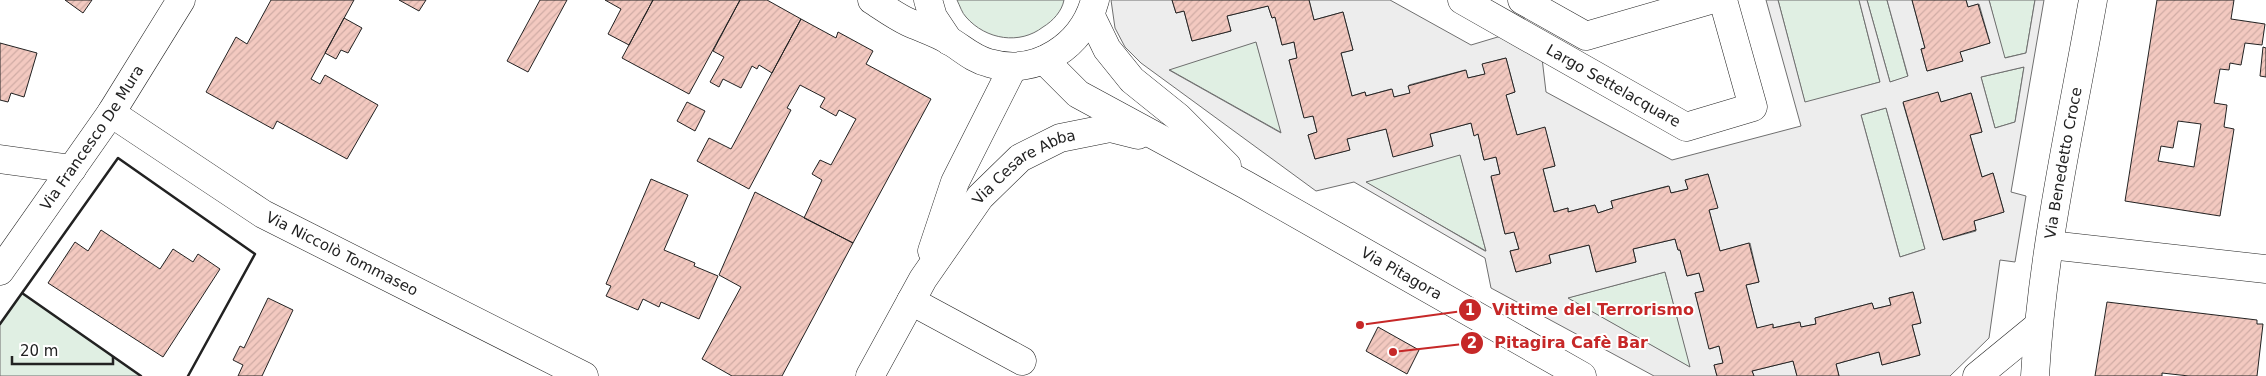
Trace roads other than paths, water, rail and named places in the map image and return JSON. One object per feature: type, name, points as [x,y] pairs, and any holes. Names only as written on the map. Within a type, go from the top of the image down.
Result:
[{"type":"street","name":"Via Francesco De Mura","points":[[0,271],[111,113],[181,0]]},
{"type":"street","name":"Via Pitagora","points":[[872,0],[906,21],[950,41],[968,55],[990,64],[1013,66],[1029,65],[1063,50],[1079,35],[1093,8]]},
{"type":"street","name":"Via Pitagora","points":[[928,0],[933,17],[950,41]]},
{"type":"street","name":"Largo Settelacquare","points":[[1462,0],[1686,128],[1753,107],[1723,0]]},
{"type":"street","name":"Largo Settelacquare","points":[[1522,0],[1586,36],[1710,0]]},
{"type":"street","name":"Via Benedetto Croce","points":[[2035,376],[2038,326],[2050,245],[2093,0]]},
{"type":"street","name":"Via Pitagora","points":[[1093,8],[1107,49],[1132,80],[1178,116],[1246,185]]},
{"type":"street","name":"Via Pitagora","points":[[1044,60],[1078,94],[1165,143],[1246,185],[1582,376]]},
{"type":"street","name":"Via Cesare Abba","points":[[917,290],[954,182],[1013,66]]},
{"type":"street","name":"Via Niccolò Tommaseo","points":[[111,113],[263,214],[584,376]]},
{"type":"street","name":"Via Cesare Abba","points":[[870,376],[917,290],[980,197],[1020,158],[1060,138],[1110,128],[1165,143]]},
{"type":"street","points":[[0,160],[72,169]]},
{"type":"street","points":[[2050,245],[2266,269]]},
{"type":"street","points":[[917,290],[1022,361]]},
{"type":"street","name":"Via Benedetto Croce","points":[[2010,376],[2038,326]]},
{"type":"street","points":[[1978,376],[2038,326]]},
{"type":"place","name":"Vittime del Terrorismo","points":[[1360,325]]},
{"type":"place","name":"Pitagira Cafè Bar","points":[[1393,352]]}]
